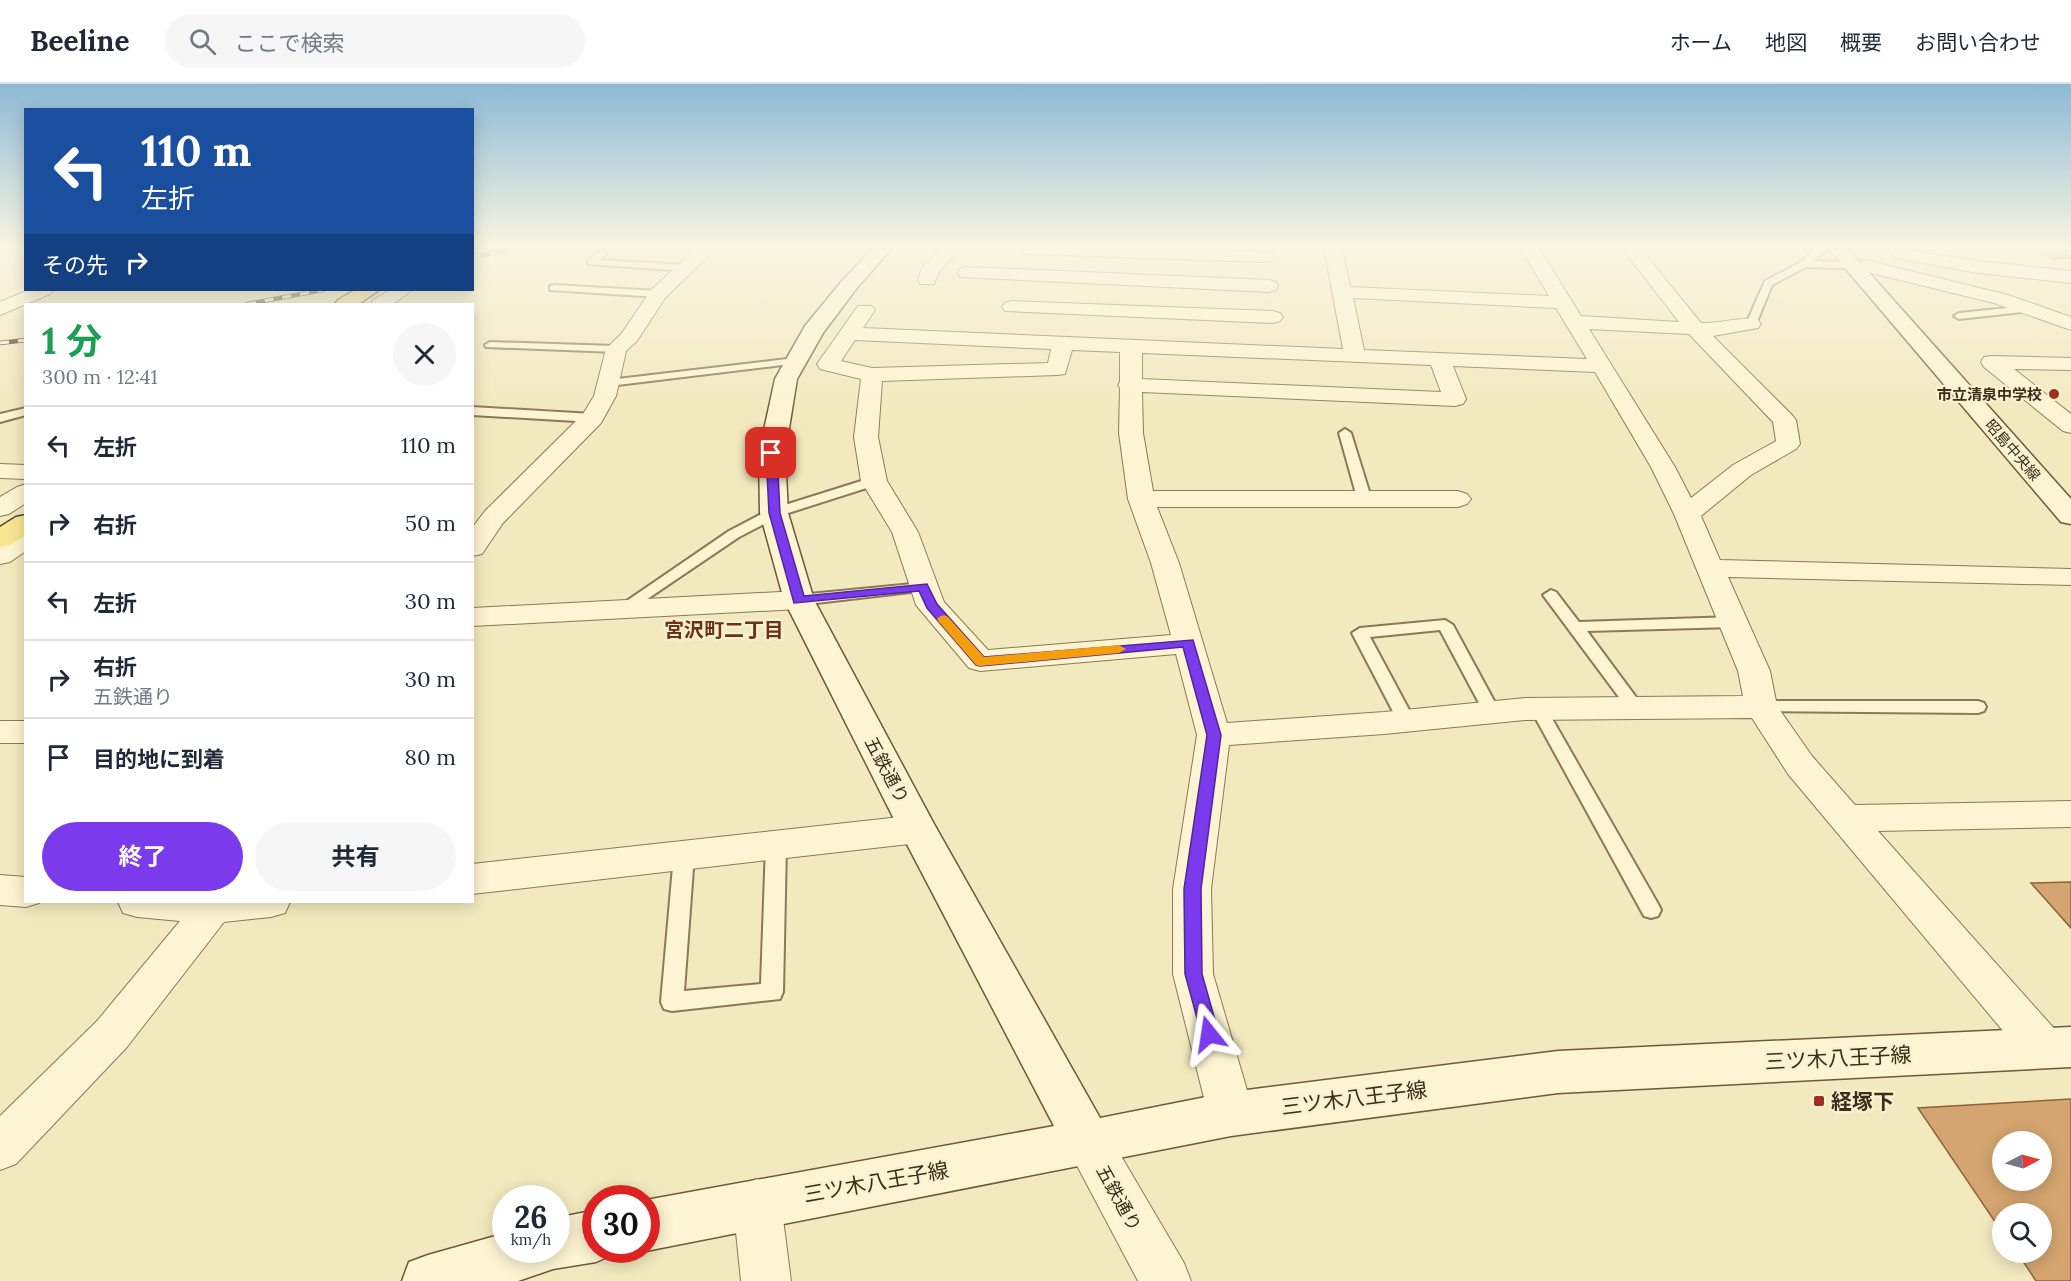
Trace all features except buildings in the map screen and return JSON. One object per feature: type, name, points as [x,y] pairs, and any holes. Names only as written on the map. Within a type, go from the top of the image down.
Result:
[{"type":"main road","points":[[0,522],[24,507]]},
{"type":"main road","points":[[0,539],[24,524]]},
{"type":"street","points":[[474,545],[494,517],[593,418],[609,383],[610,369],[616,349],[630,336],[651,304]]},
{"type":"street","name":"五鉄通り","points":[[835,304],[820,322],[786,379],[771,453],[774,513],[799,600],[918,829],[1088,1143],[1166,1281]]},
{"type":"street","points":[[1002,341],[1013,304]]},
{"type":"street","points":[[1271,304],[1278,352]]},
{"type":"street","points":[[1344,304],[1355,356]]},
{"type":"street","points":[[1564,304],[1663,467],[1687,514],[1754,671],[1761,707],[1800,765],[2058,1047]]},
{"type":"street","points":[[1675,304],[1696,330],[1784,420],[1788,444],[1742,470],[1687,514]]},
{"type":"street","name":"昭島中央線","points":[[1889,304],[2071,516]]},
{"type":"street","points":[[2014,304],[2071,324]]},
{"type":"street","points":[[1012,307],[1273,317]]},
{"type":"street","points":[[865,310],[828,364],[872,375],[1057,369],[1063,343]]},
{"type":"street","points":[[1575,322],[1696,330],[1719,330],[1751,324]]},
{"type":"street","points":[[848,334],[1601,366]]},
{"type":"street","points":[[1131,346],[1131,433],[1141,498],[1165,563],[1214,735],[1192,889],[1193,974],[1231,1114]]},
{"type":"street","points":[[1130,385],[1455,399],[1439,359]]},
{"type":"street","points":[[2071,364],[1992,362],[2071,426]]},
{"type":"street","points":[[872,375],[866,437],[874,481],[905,532],[923,587],[932,605],[980,662],[1189,643]]},
{"type":"street","points":[[0,471],[24,472]]},
{"type":"street","points":[[0,508],[24,493]]},
{"type":"street","points":[[1141,498],[1365,501],[1458,499]]},
{"type":"street","points":[[0,556],[24,540]]},
{"type":"street","points":[[1712,568],[2071,577]]},
{"type":"street","points":[[474,617],[799,600]]},
{"type":"street","points":[[1214,735],[1406,721],[1538,708],[1761,707]]},
{"type":"street","points":[[0,732],[24,732]]},
{"type":"street","points":[[1849,818],[2071,813]]},
{"type":"street","points":[[474,879],[918,829]]},
{"type":"street","points":[[0,890],[24,892]]},
{"type":"street","points":[[162,903],[215,905],[252,903]]},
{"type":"street","points":[[0,1148],[112,1034],[215,905]]},
{"type":"street","name":"三ツ木八王子線","points":[[660,1223],[1231,1114],[1558,1072],[2058,1047]]},
{"type":"street","points":[[757,1203],[766,1281]]},
{"type":"street","points":[[428,1281],[492,1263]]},
{"type":"lane","points":[[1751,324],[1759,304]]},
{"type":"lane","points":[[1959,316],[2027,309]]},
{"type":"lane","points":[[490,345],[616,349]]},
{"type":"lane","points":[[609,383],[795,361]]},
{"type":"lane","points":[[474,411],[593,418]]},
{"type":"lane","points":[[0,418],[24,412]]},
{"type":"lane","points":[[1345,433],[1365,501]]},
{"type":"lane","points":[[623,609],[734,534],[774,513],[874,481]]},
{"type":"lane","points":[[799,600],[923,587]]},
{"type":"lane","points":[[1551,595],[1636,708]]},
{"type":"lane","points":[[1576,627],[1734,622]]},
{"type":"lane","points":[[1406,721],[1360,633],[1445,625],[1492,712]]},
{"type":"lane","points":[[1761,707],[1978,707]]},
{"type":"lane","points":[[1538,708],[1651,910]]},
{"type":"lane","points":[[684,855],[672,1002],[772,992],[776,845]]},
{"type":"railway","points":[[0,343],[24,340]]},
{"type":"slow traffic","points":[[944,619],[980,662],[1119,649]]},
{"type":"place","name":"市立清泉中学校","points":[[2054,394]]},
{"type":"place","name":"経塚下","points":[[1819,1101]]},
{"type":"district","name":"宮沢町二丁目","points":[[724,629]]},
{"type":"route","points":[[771,453],[774,513],[799,600],[923,587],[932,605],[980,662],[1189,643],[1214,735],[1192,889],[1193,974],[1209,1034]]}]
